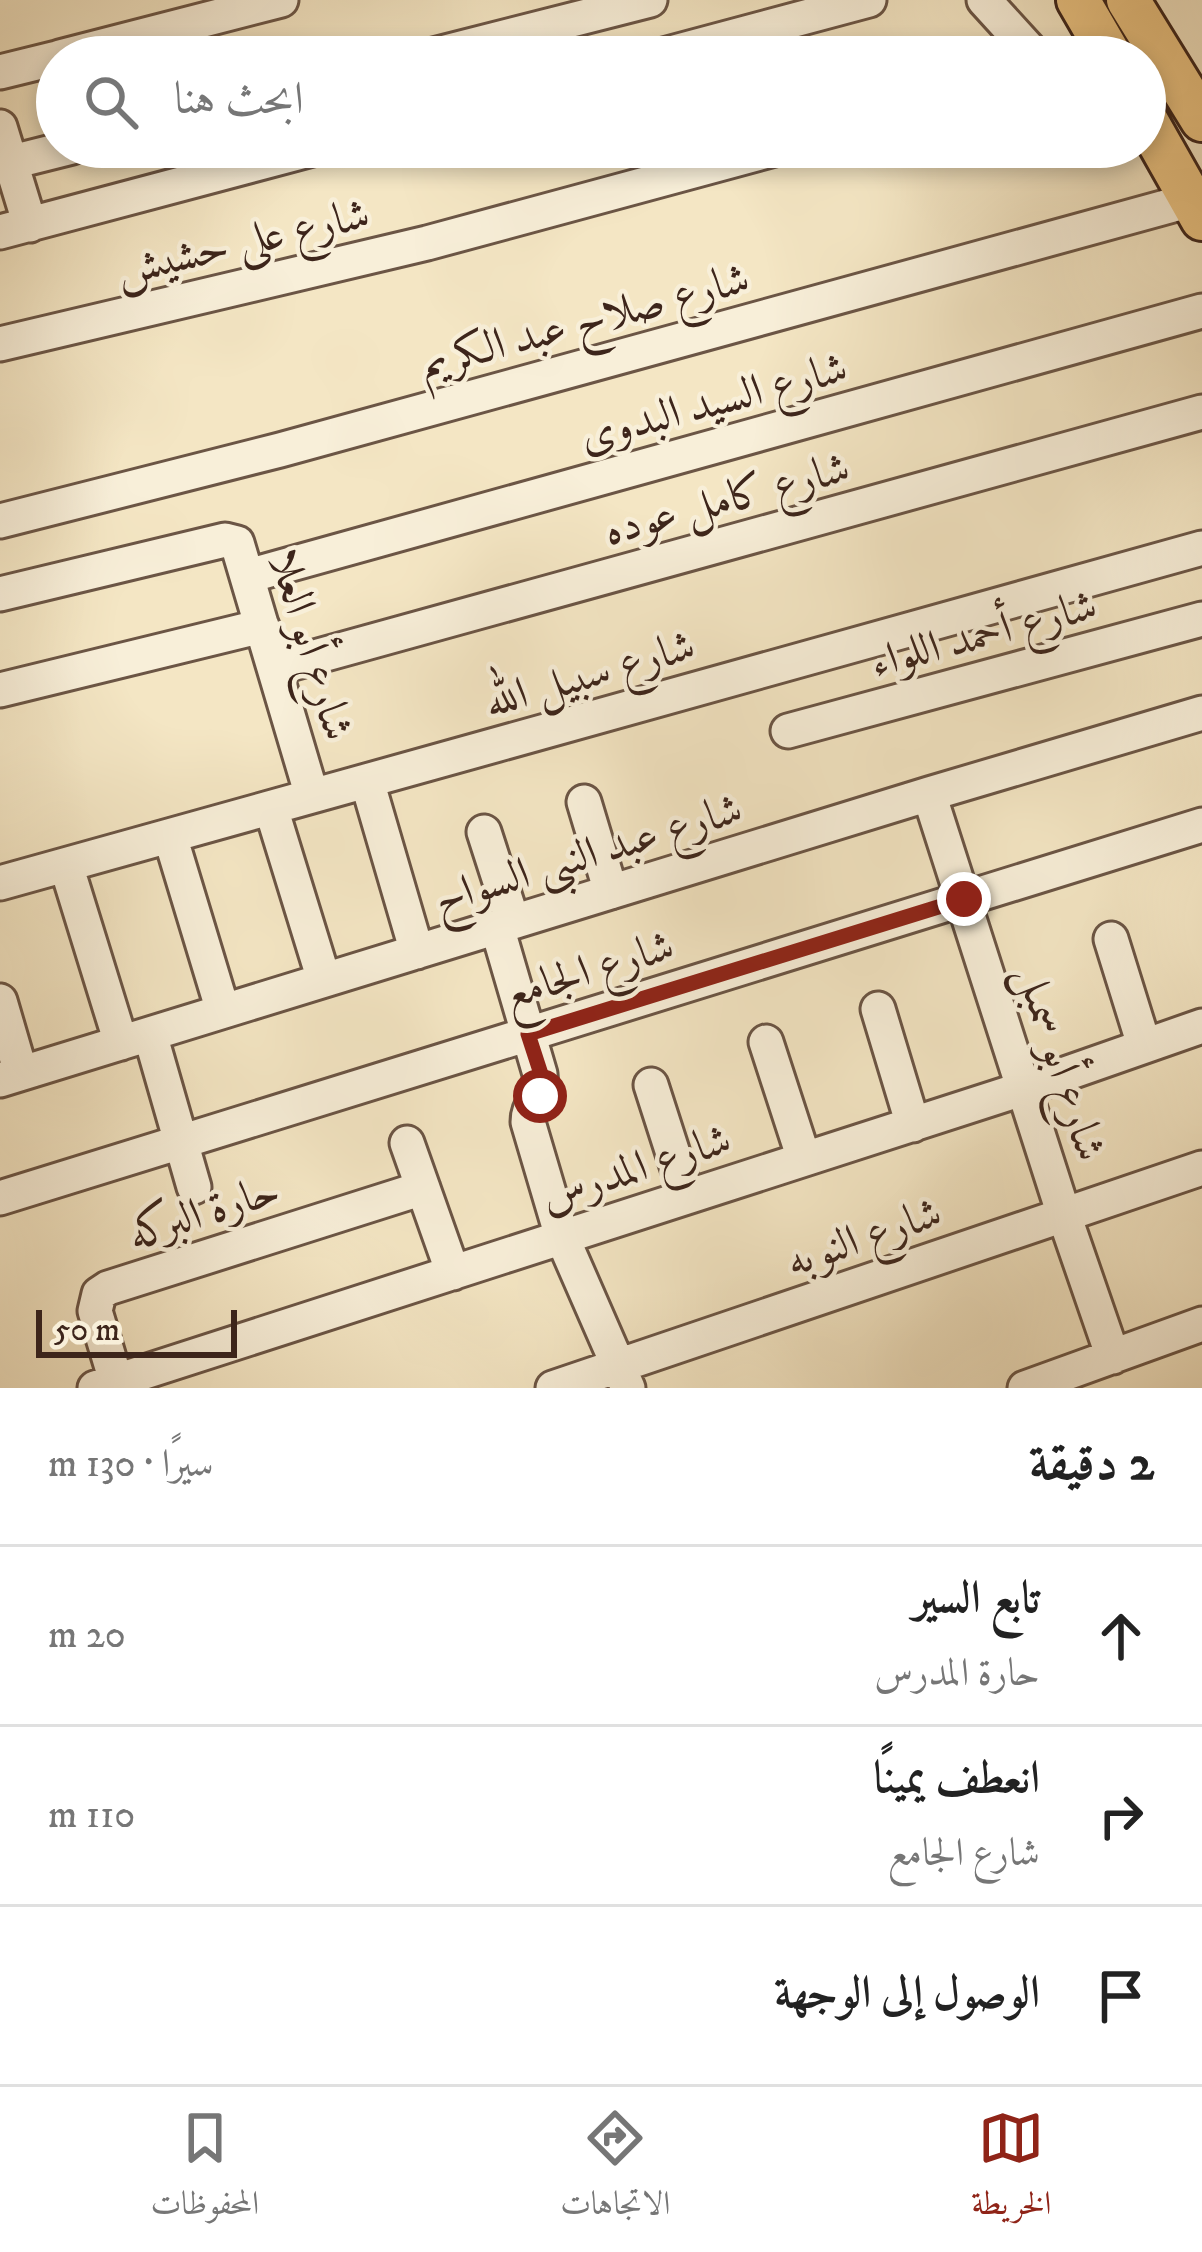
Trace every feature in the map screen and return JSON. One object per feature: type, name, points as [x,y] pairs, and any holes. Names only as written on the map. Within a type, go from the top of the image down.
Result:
[{"type":"main road","points":[[1078,0],[1099,36]]},
{"type":"main road","points":[[1128,0],[1150,36]]},
{"type":"main road","points":[[1166,62],[1202,120]]},
{"type":"main road","points":[[1166,155],[1197,209]]},
{"type":"street","points":[[140,36],[281,0]]},
{"type":"street","points":[[509,36],[650,0]]},
{"type":"street","points":[[734,36],[869,0]]},
{"type":"street","points":[[985,0],[1017,36]]},
{"type":"street","points":[[0,72],[36,63]]},
{"type":"street","points":[[0,127],[15,228],[241,168]]},
{"type":"street","points":[[5,164],[36,156]]},
{"type":"street","name":"شارع على حشيش","points":[[0,344],[427,243],[704,168]]},
{"type":"street","name":"شارع صلاح عبد الكريم","points":[[0,521],[1197,209]]},
{"type":"street","name":"شارع السيد البدوى","points":[[248,576],[1202,311]]},
{"type":"street","name":"شارع كامل عوده","points":[[275,668],[1202,412]]},
{"type":"street","name":"شارع أبو العلا","points":[[0,594],[232,540],[240,548],[312,796]]},
{"type":"street","name":"شارع سبيل الله","points":[[0,883],[1202,548]]},
{"type":"street","name":"شارع أحمد اللواء","points":[[788,731],[1202,619]]},
{"type":"street","points":[[0,690],[262,626]]},
{"type":"street","name":"شارع عبد النبى السواح","points":[[11,1076],[1202,713]]},
{"type":"street","points":[[367,781],[417,952]]},
{"type":"street","name":"شارع أبو سمبل","points":[[929,794],[1113,1357]]},
{"type":"street","points":[[584,802],[611,892]]},
{"type":"street","points":[[271,808],[324,980]]},
{"type":"street","name":"شارع الجامع","points":[[0,1198],[1202,825]]},
{"type":"street","points":[[484,832],[542,1085],[528,1122],[562,1237],[623,1377]]},
{"type":"street","points":[[170,836],[223,1011]]},
{"type":"street","points":[[66,865],[181,1142],[194,1187]]},
{"type":"street","points":[[1111,940],[1144,1045]]},
{"type":"street","points":[[0,1001],[11,1076]]},
{"type":"street","points":[[878,1009],[913,1125]]},
{"type":"street","name":"شارع المدرس","points":[[124,1383],[1202,1026]]},
{"type":"street","points":[[766,1042],[803,1160]]},
{"type":"street","points":[[651,1085],[687,1197]]},
{"type":"street","points":[[406,1143],[452,1273]]},
{"type":"street","name":"شارع النوبه","points":[[554,1388],[623,1377],[1202,1168]]},
{"type":"street","name":"حارة البركه","points":[[124,1383],[94,1310],[99,1294],[108,1288],[423,1188]]},
{"type":"street","points":[[1025,1388],[1202,1324]]},
{"type":"route","points":[[540,1096],[541,1074],[528,1034],[964,899]]}]
